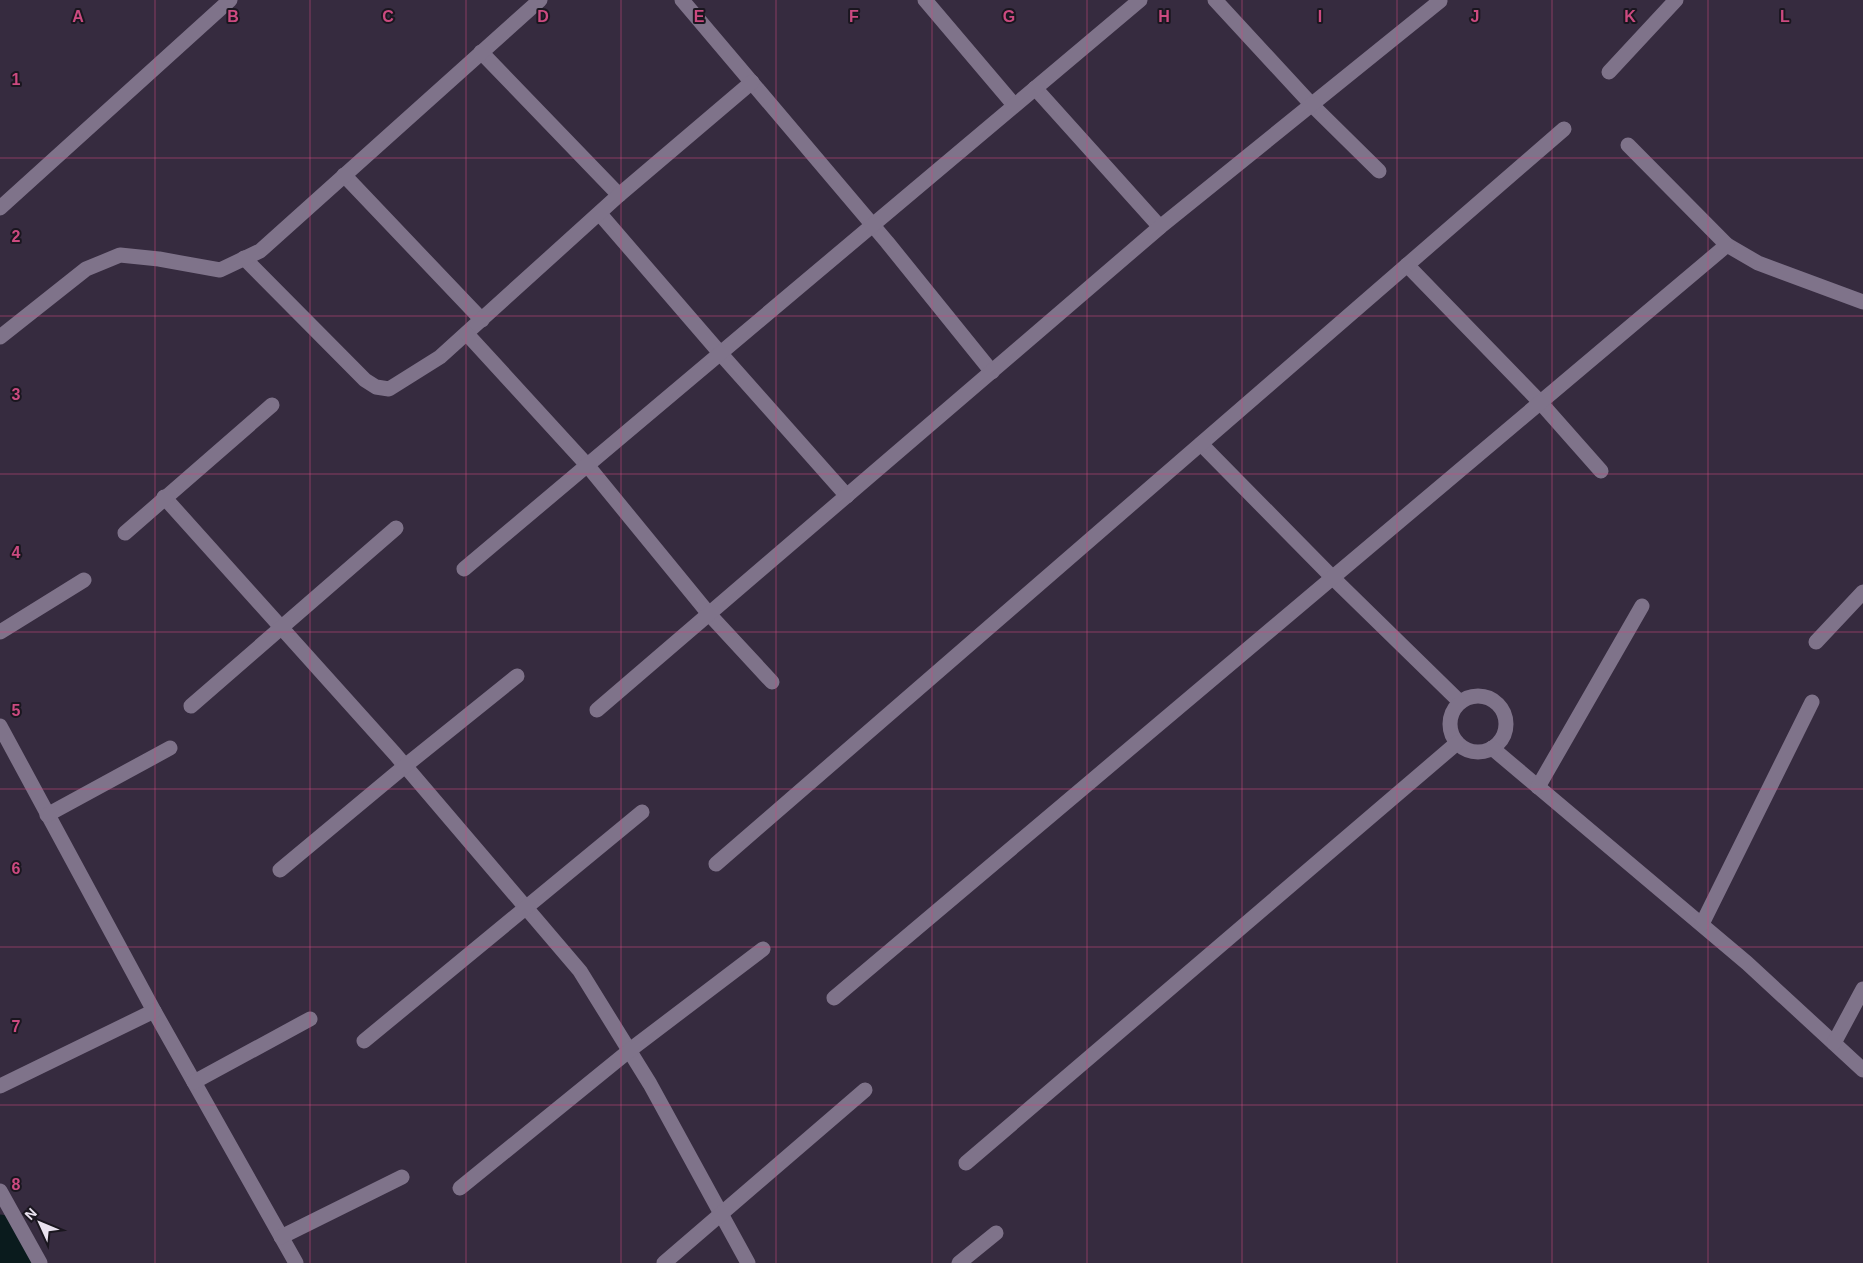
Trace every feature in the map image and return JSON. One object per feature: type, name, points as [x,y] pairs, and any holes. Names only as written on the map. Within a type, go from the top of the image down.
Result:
[{"type":"street","points":[[0,208],[230,0]]},
{"type":"street","points":[[0,338],[86,270],[120,255],[159,259],[220,270],[260,251],[540,0]]},
{"type":"street","points":[[682,0],[872,224],[992,372]]},
{"type":"street","points":[[925,0],[1014,105]]},
{"type":"street","points":[[464,569],[1140,0]]},
{"type":"street","points":[[1215,0],[1312,105],[1379,171]]},
{"type":"street","points":[[1608,72],[1676,0]]},
{"type":"street","points":[[597,710],[1160,227],[1440,1]]},
{"type":"street","points":[[481,52],[619,195]]},
{"type":"street","points":[[244,258],[365,380],[376,387],[389,388],[440,357],[619,195],[752,82]]},
{"type":"street","points":[[1035,88],[1160,227]]},
{"type":"street","points":[[716,864],[1564,129]]},
{"type":"street","points":[[1628,145],[1727,245],[1758,263],[1863,302]]},
{"type":"street","points":[[344,175],[482,320]]},
{"type":"street","points":[[600,214],[847,496]]},
{"type":"street","points":[[834,998],[1727,245]]},
{"type":"street","points":[[1407,265],[1540,402],[1601,471]]},
{"type":"street","points":[[467,334],[587,465],[709,614],[772,682]]},
{"type":"street","points":[[125,533],[164,497],[272,405]]},
{"type":"street","points":[[1201,444],[1332,577],[1460,702]]},
{"type":"street","points":[[164,497],[405,766],[580,971],[650,1084],[748,1263]]},
{"type":"street","points":[[191,706],[396,528]]},
{"type":"street","points":[[0,632],[84,580]]},
{"type":"street","points":[[1816,642],[1863,592]]},
{"type":"street","points":[[1538,787],[1642,606]]},
{"type":"street","points":[[280,870],[517,676]]},
{"type":"street","points":[[1477,695],[1486,696],[1495,701],[1505,716],[1506,725],[1504,734],[1499,742],[1492,748],[1474,752],[1465,749],[1457,743],[1452,736],[1450,718],[1460,702],[1468,697],[1477,695]]},
{"type":"street","points":[[1702,924],[1812,702]]},
{"type":"street","points":[[0,726],[154,1010],[296,1263]]},
{"type":"street","points":[[966,1163],[1457,743]]},
{"type":"street","points":[[47,815],[170,748]]},
{"type":"street","points":[[1492,748],[1747,962],[1863,1070]]},
{"type":"street","points":[[364,1041],[642,812]]},
{"type":"street","points":[[460,1188],[630,1050],[763,949]]},
{"type":"street","points":[[1834,1043],[1863,989]]},
{"type":"street","points":[[0,1086],[154,1010]]},
{"type":"street","points":[[194,1082],[310,1019]]},
{"type":"street","points":[[664,1263],[866,1090]]},
{"type":"street","points":[[281,1237],[402,1177]]},
{"type":"street","points":[[0,1190],[40,1263]]},
{"type":"street","points":[[959,1263],[996,1233]]},
{"type":"waterway","points":[[0,1232],[17,1263]]}]
